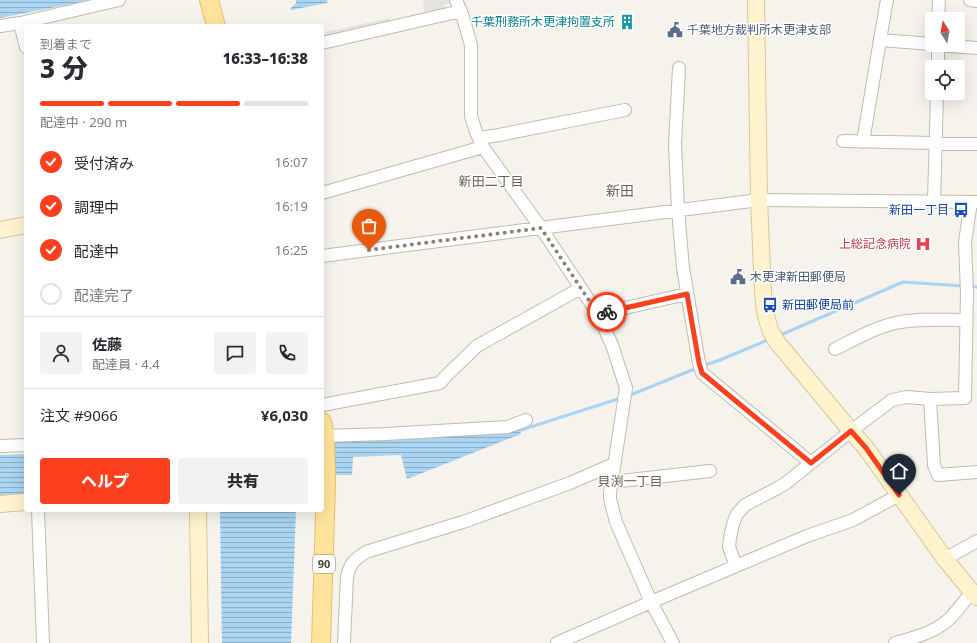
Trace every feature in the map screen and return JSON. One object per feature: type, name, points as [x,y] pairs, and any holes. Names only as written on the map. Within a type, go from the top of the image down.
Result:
[{"type":"main road","points":[[209,0],[215,24]]},
{"type":"main road","name":"90","points":[[321,643],[326,484],[324,449]]},
{"type":"street","points":[[0,26],[119,0]]},
{"type":"street","points":[[756,0],[759,200],[763,292],[765,311],[774,337],[866,448],[945,558],[974,595],[947,621],[934,630],[895,643]]},
{"type":"street","points":[[863,142],[887,0]]},
{"type":"street","points":[[938,12],[939,0]]},
{"type":"street","points":[[970,0],[977,1]]},
{"type":"street","points":[[324,42],[458,5],[470,45],[471,116],[476,132],[481,143],[541,228],[598,314],[612,345],[626,388],[610,499],[616,522],[651,602],[673,643]]},
{"type":"street","points":[[20,22],[24,39]]},
{"type":"street","points":[[880,40],[925,43]]},
{"type":"street","points":[[965,47],[977,48]]},
{"type":"street","points":[[679,68],[675,144],[678,210],[683,268],[701,368],[811,463]]},
{"type":"street","points":[[934,202],[937,100]]},
{"type":"street","points":[[324,192],[481,143],[499,135],[625,110]]},
{"type":"street","points":[[843,141],[977,144]]},
{"type":"street","points":[[324,256],[759,200],[974,202],[965,242],[966,278],[972,294],[966,320],[965,398],[930,399],[907,397],[892,400],[786,483],[744,505],[737,514],[730,538],[729,547],[736,566]]},
{"type":"street","points":[[0,230],[24,225]]},
{"type":"street","points":[[324,405],[440,383],[477,346],[581,288]]},
{"type":"street","points":[[598,314],[687,294]]},
{"type":"street","points":[[835,349],[872,331],[895,323],[917,320],[966,320]]},
{"type":"street","points":[[930,399],[934,465],[938,475],[977,472]]},
{"type":"street","points":[[324,431],[385,434],[507,427],[526,420]]},
{"type":"street","points":[[0,446],[24,445]]},
{"type":"street","points":[[344,643],[347,577],[349,568],[356,559],[366,552],[466,521],[570,484],[614,464]]},
{"type":"street","points":[[612,482],[710,471]]},
{"type":"street","points":[[557,643],[807,536],[853,520],[899,495]]},
{"type":"street","points":[[0,504],[24,502]]},
{"type":"street","points":[[38,512],[43,643]]},
{"type":"street","points":[[198,512],[200,643]]},
{"type":"street","points":[[945,558],[977,541]]},
{"type":"shaded area","points":[[423,0],[451,0],[453,3],[445,4],[446,9],[425,14]]},
{"type":"shaded area","points":[[389,18],[390,23],[324,38],[324,33]]},
{"type":"water","points":[[0,0],[91,0],[0,18]]},
{"type":"water","points":[[296,0],[328,1],[327,3],[291,10],[290,9],[296,3]]},
{"type":"water","points":[[519,428],[521,434],[407,479],[401,455],[353,457],[352,475],[324,475],[324,440]]},
{"type":"water","points":[[24,454],[24,494],[0,495],[0,455]]},
{"type":"water","points":[[220,512],[296,512],[291,643],[222,643]]},
{"type":"waterway","points":[[778,336],[903,282],[963,286]]},
{"type":"waterway","points":[[969,286],[977,287]]},
{"type":"waterway","points":[[702,366],[770,339]]},
{"type":"waterway","points":[[628,396],[697,368]]},
{"type":"waterway","points":[[518,431],[621,398]]},
{"type":"way so far","points":[[369,250],[541,228],[598,314],[607,312]]},
{"type":"place","name":"千葉刑務所木更津拘置支所","points":[[627,22]]},
{"type":"place","name":"千葉地方裁判所木更津支部","points":[[675,30]]},
{"type":"place","name":"新田一丁目","points":[[961,210]]},
{"type":"place","name":"上総記念病院","points":[[923,244]]},
{"type":"place","name":"木更津新田郵便局","points":[[738,277]]},
{"type":"place","name":"新田郵便局前","points":[[770,305]]},
{"type":"district","name":"新田二丁目","points":[[491,181]]},
{"type":"district","name":"新田","points":[[620,191]]},
{"type":"district","name":"貝渕一丁目","points":[[630,481]]},
{"type":"route","points":[[607,312],[687,294],[702,373],[811,463],[851,431],[866,448],[899,495]]}]
